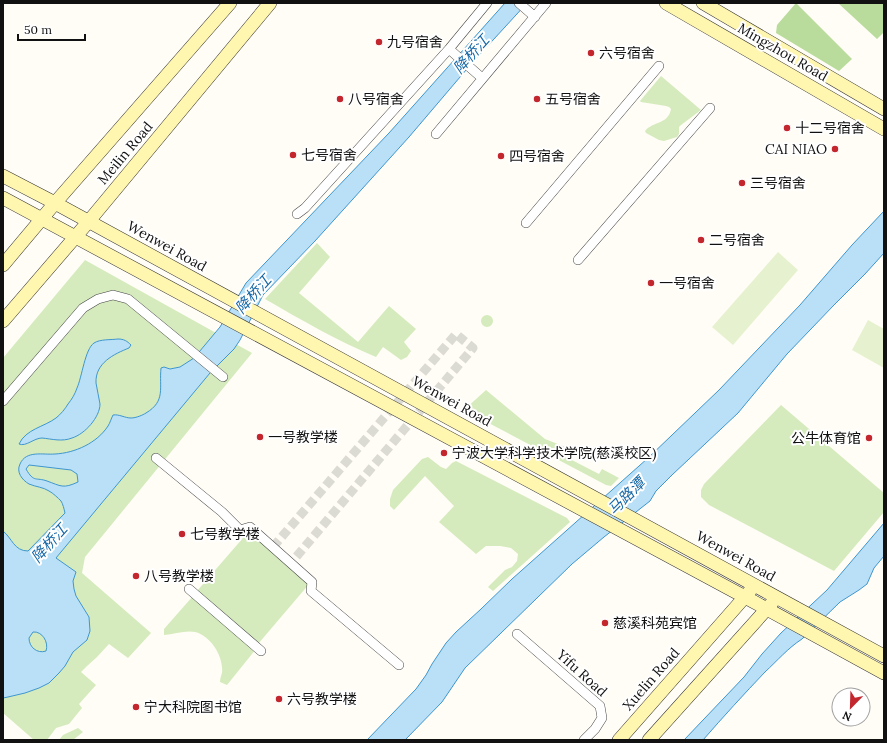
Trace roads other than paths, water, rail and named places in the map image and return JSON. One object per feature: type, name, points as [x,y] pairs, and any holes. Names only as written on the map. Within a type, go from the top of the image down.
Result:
[{"type":"main road","name":"Meilin Road","points":[[3,265],[55,203],[230,3]]},
{"type":"main road","name":"Meilin Road","points":[[3,321],[76,236],[270,3]]},
{"type":"main road","name":"Mingzhou Road","points":[[666,3],[884,130]]},
{"type":"main road","name":"Mingzhou Road","points":[[703,3],[884,109]]},
{"type":"main road","name":"Wenwei Road","points":[[3,176],[884,656]]},
{"type":"main road","points":[[3,198],[43,218],[884,673]]},
{"type":"main road","name":"Xuelin Road","points":[[619,740],[754,585]]},
{"type":"main road","points":[[649,740],[778,598]]},
{"type":"street","points":[[297,214],[305,208],[449,49],[487,3]]},
{"type":"street","points":[[519,3],[535,17]]},
{"type":"street","points":[[436,134],[546,3]]},
{"type":"street","points":[[449,49],[482,78]]},
{"type":"street","points":[[526,223],[659,66]]},
{"type":"street","points":[[578,260],[710,108]]},
{"type":"street","points":[[3,401],[83,308],[98,299],[113,295],[128,299],[222,377]]},
{"type":"street","points":[[156,458],[222,512],[240,530],[250,527],[312,582],[311,591],[399,665]]},
{"type":"street","points":[[189,589],[260,651]]},
{"type":"street","name":"Yifu Road","points":[[517,634],[600,706],[602,718],[595,729],[584,740]]},
{"type":"water","name":"降桥江","points":[[505,3],[527,3],[315,241],[263,295],[234,349],[210,373],[56,558],[76,572],[73,581],[76,596],[89,617],[90,631],[87,640],[73,652],[65,666],[49,683],[25,693],[3,698],[3,531],[16,547],[28,551],[65,513],[61,501],[54,494],[29,484],[22,478],[19,473],[20,464],[26,457],[31,455],[63,453],[78,449],[92,442],[98,437],[108,426],[113,415],[133,418],[143,415],[152,408],[159,399],[161,368],[164,367],[170,369],[180,367],[194,358],[220,327],[246,283],[389,133]],"holes":[[[29,465],[71,470],[77,474],[78,482],[69,486],[62,486],[35,479],[26,469]],[[33,632],[42,635],[46,641],[46,651],[40,652],[32,647],[29,638]]]},
{"type":"water","name":"马路潭","points":[[884,211],[884,253],[787,354],[738,413],[656,491],[650,501],[572,564],[465,668],[442,702],[405,740],[367,740],[416,689],[446,643],[456,632],[512,579],[648,458],[719,390],[800,305],[852,245]]},
{"type":"water","points":[[118,339],[125,340],[131,345],[129,348],[106,360],[99,370],[96,383],[100,404],[99,409],[95,419],[87,429],[77,436],[64,440],[42,438],[22,445],[19,444],[26,435],[56,418],[66,408],[79,383],[86,357],[91,346],[99,341]]},
{"type":"water","points":[[884,523],[884,556],[874,568],[867,584],[840,602],[802,639],[792,646],[765,672],[703,740],[684,740],[744,677],[781,633],[827,590]]},
{"type":"tunnel","points":[[273,547],[456,334],[473,348],[291,563]]},
{"type":"place","name":"九号宿舍","points":[[379,42]]},
{"type":"place","name":"六号宿舍","points":[[591,53]]},
{"type":"place","name":"八号宿舍","points":[[340,99]]},
{"type":"place","name":"五号宿舍","points":[[537,99]]},
{"type":"place","name":"十二号宿舍","points":[[787,128]]},
{"type":"place","name":"CAI NIAO","points":[[835,149]]},
{"type":"place","name":"七号宿舍","points":[[293,155]]},
{"type":"place","name":"四号宿舍","points":[[501,156]]},
{"type":"place","name":"三号宿舍","points":[[742,183]]},
{"type":"place","name":"二号宿舍","points":[[701,240]]},
{"type":"place","name":"一号宿舍","points":[[651,283]]},
{"type":"place","name":"一号教学楼","points":[[260,437]]},
{"type":"place","name":"公牛体育馆","points":[[869,438]]},
{"type":"place","name":"宁波大学科学技术学院(慈溪校区)","points":[[444,453]]},
{"type":"place","name":"七号教学楼","points":[[182,534]]},
{"type":"place","name":"八号教学楼","points":[[136,576]]},
{"type":"place","name":"慈溪科苑宾馆","points":[[605,623]]},
{"type":"place","name":"六号教学楼","points":[[279,699]]},
{"type":"place","name":"宁大科院图书馆","points":[[136,707]]}]
